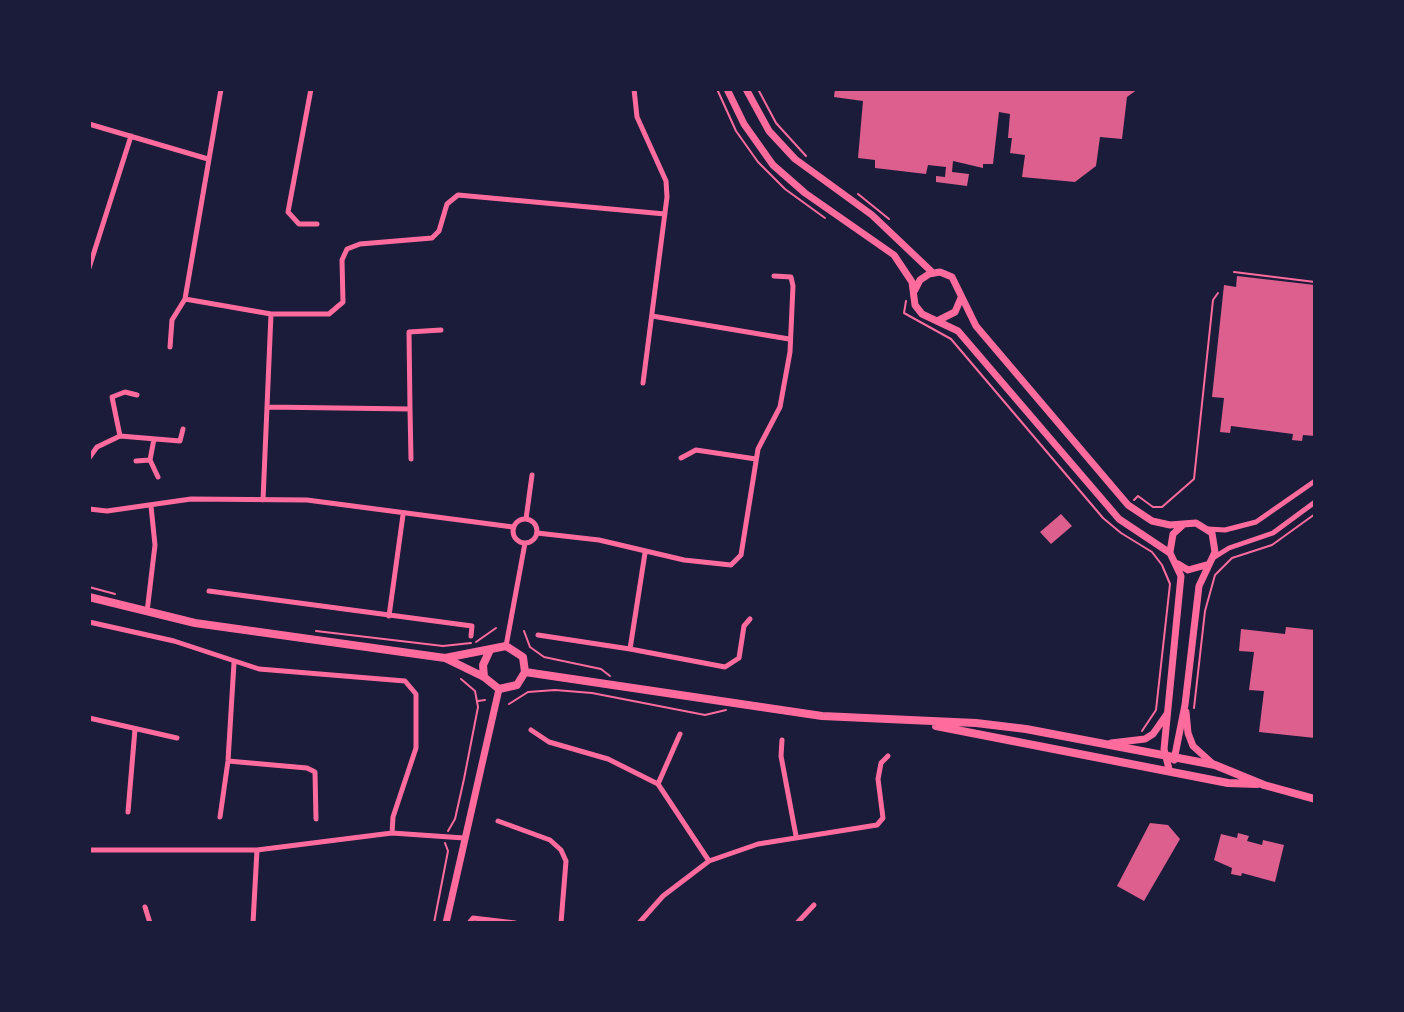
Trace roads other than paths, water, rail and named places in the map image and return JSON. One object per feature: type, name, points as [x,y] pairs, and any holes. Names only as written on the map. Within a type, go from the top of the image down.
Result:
[{"type":"main road","points":[[89,597],[147,612],[255,633],[445,658],[489,652],[506,646],[523,657],[525,672],[517,685],[499,689],[484,677],[445,658]]},
{"type":"main road","points":[[484,677],[482,665],[489,652]]},
{"type":"main road","points":[[525,672],[822,716],[988,724],[1110,743],[1215,765],[1264,785],[1315,799]]},
{"type":"main road","points":[[916,721],[1170,769],[1228,783],[1264,785]]},
{"type":"street","points":[[170,346],[172,320],[185,299],[221,89]]},
{"type":"street","points":[[311,89],[288,212],[299,224],[317,224]]},
{"type":"street","points":[[634,89],[637,117],[666,181],[665,214],[643,383]]},
{"type":"street","points":[[727,89],[744,124],[773,165],[805,192],[893,254],[908,273],[910,295],[922,314],[951,325],[1119,519],[1170,553],[1181,576],[1167,713],[1165,755],[1170,769]]},
{"type":"street","points":[[746,89],[769,131],[795,159],[872,215],[933,273],[952,277],[976,326],[1128,505],[1152,521],[1183,525],[1196,523],[1225,530],[1256,522],[1315,481]]},
{"type":"street","points":[[89,124],[208,159]]},
{"type":"street","points":[[89,268],[131,136]]},
{"type":"street","points":[[185,299],[271,314],[320,316],[333,313],[343,302],[342,260],[347,250],[360,244],[432,238],[439,231],[447,204],[457,195],[665,214]]},
{"type":"street","points":[[910,295],[920,280],[933,273]]},
{"type":"street","points":[[537,533],[599,540],[645,553],[731,565],[741,555],[756,459],[783,398],[793,286],[791,277],[774,276]]},
{"type":"street","points":[[938,320],[955,312],[961,294]]},
{"type":"street","points":[[263,500],[271,314]]},
{"type":"street","points":[[652,316],[789,339]]},
{"type":"street","points":[[411,459],[409,332],[441,330]]},
{"type":"street","points":[[120,436],[112,397],[125,392],[137,394]]},
{"type":"street","points":[[267,407],[410,409]]},
{"type":"street","points":[[89,458],[96,447],[120,436],[180,441],[183,429]]},
{"type":"street","points":[[154,439],[150,460],[158,477]]},
{"type":"street","points":[[681,458],[696,450],[756,459]]},
{"type":"street","points":[[136,461],[150,460]]},
{"type":"street","points":[[526,519],[532,475]]},
{"type":"street","points":[[89,509],[151,506],[191,499],[307,500],[403,515],[513,527]]},
{"type":"street","points":[[1175,562],[1188,570],[1229,548],[1273,533],[1315,502]]},
{"type":"street","points":[[147,612],[155,545],[151,506]]},
{"type":"street","points":[[389,616],[403,515]]},
{"type":"street","points":[[526,519],[536,525],[537,533],[531,541],[525,543],[515,538],[513,527],[518,521],[526,519]]},
{"type":"street","points":[[1170,553],[1172,534],[1183,525]]},
{"type":"street","points":[[1170,769],[1175,757],[1185,705],[1199,586],[1211,560],[1215,539],[1208,528]]},
{"type":"street","points":[[506,646],[525,543]]},
{"type":"street","points":[[630,649],[645,553]]},
{"type":"street","points":[[209,591],[472,626],[471,636]]},
{"type":"street","points":[[538,635],[725,667],[739,658],[744,626],[750,620]]},
{"type":"street","points":[[89,622],[174,640],[259,670],[401,680],[414,689],[416,748],[393,817],[392,833]]},
{"type":"street","points":[[220,817],[228,761],[234,663]]},
{"type":"street","points":[[446,923],[499,689]]},
{"type":"street","points":[[1185,705],[1188,733],[1193,745],[1215,765]]},
{"type":"street","points":[[1110,743],[1145,739],[1153,734],[1167,713]]},
{"type":"street","points":[[89,718],[177,738]]},
{"type":"street","points":[[128,812],[135,729]]},
{"type":"street","points":[[531,730],[549,742],[608,759],[658,785],[709,861]]},
{"type":"street","points":[[658,785],[680,734]]},
{"type":"street","points":[[782,740],[781,755],[796,836]]},
{"type":"street","points":[[639,923],[663,896],[709,861],[758,844],[877,825],[883,818],[878,779],[881,763],[888,755]]},
{"type":"street","points":[[228,761],[307,768],[315,772],[316,820]]},
{"type":"street","points":[[498,821],[550,840],[561,850],[566,861],[561,923]]},
{"type":"street","points":[[89,850],[257,850],[392,833],[464,838]]},
{"type":"street","points":[[253,923],[257,850]]},
{"type":"street","points":[[797,923],[814,905]]},
{"type":"street","points":[[145,906],[150,923]]},
{"type":"street","points":[[469,923],[473,918],[515,923]]}]
